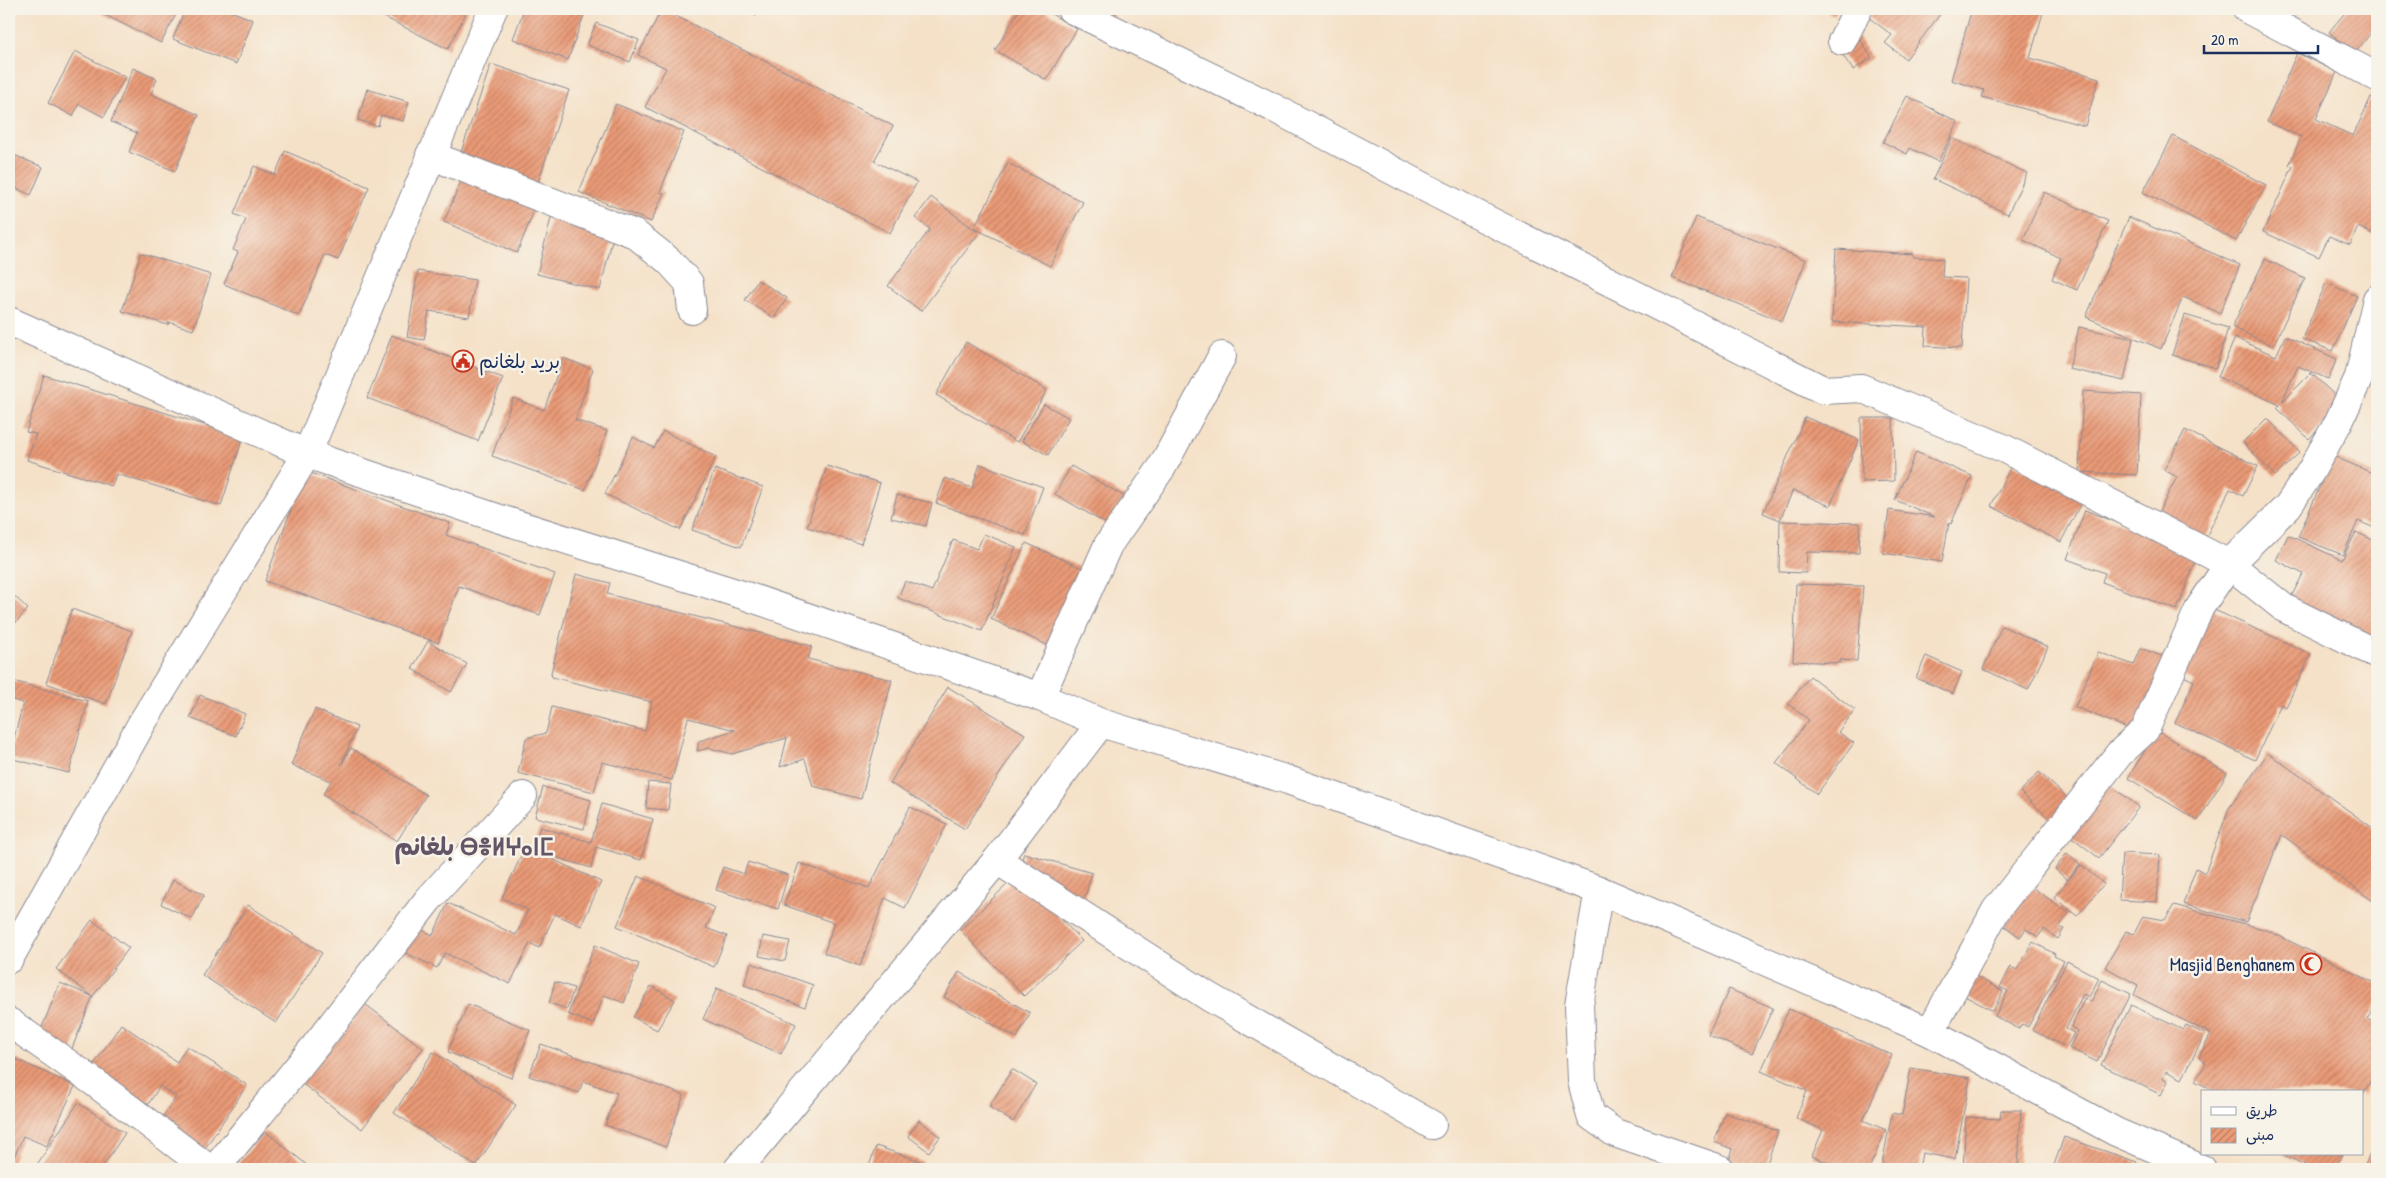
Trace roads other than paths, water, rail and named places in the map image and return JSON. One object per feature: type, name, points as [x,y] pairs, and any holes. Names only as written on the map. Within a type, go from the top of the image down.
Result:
[{"type":"street","points":[[9,959],[142,723],[307,454],[430,155],[494,9]]},
{"type":"street","points":[[1071,9],[1272,107],[1468,210],[1823,390],[1861,388],[2003,448],[2229,564],[2284,608],[2377,654]]},
{"type":"street","points":[[1842,41],[1858,9]]},
{"type":"street","points":[[2247,9],[2377,77]]},
{"type":"street","points":[[430,155],[635,234],[669,261],[689,283],[692,310]]},
{"type":"street","points":[[1930,1032],[1996,910],[2119,754],[2144,730],[2200,607],[2229,564],[2288,506],[2339,421],[2359,377],[2377,300]]},
{"type":"street","points":[[9,321],[307,454],[497,518],[746,596],[1040,697],[1101,723],[1288,780],[1599,890],[1930,1032],[2116,1132],[2202,1169]]},
{"type":"street","points":[[1040,697],[1108,545],[1162,467],[1222,356]]},
{"type":"street","points":[[738,1169],[998,860],[1101,723]]},
{"type":"street","points":[[215,1169],[316,1045],[428,900],[523,796]]},
{"type":"street","points":[[998,860],[1209,996],[1432,1125]]},
{"type":"street","points":[[1599,890],[1579,1005],[1582,1081],[1591,1116],[1615,1133],[1720,1169]]},
{"type":"street","points":[[9,1022],[94,1082],[209,1169]]},
{"type":"place","name":"بريد بلغانم","points":[[463,361]]},
{"type":"place","name":"Masjid Benghanem","points":[[2311,964]]},
{"type":"district","name":"بلغانم ⴱⴻⵍⵖⴰⵏⵎ","points":[[474,846]]}]
